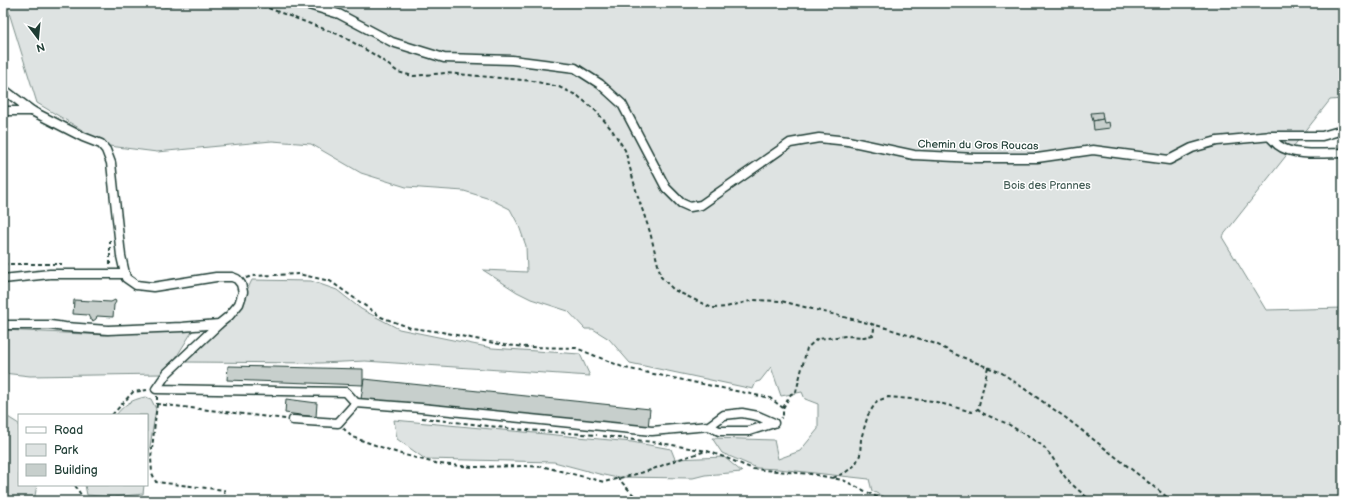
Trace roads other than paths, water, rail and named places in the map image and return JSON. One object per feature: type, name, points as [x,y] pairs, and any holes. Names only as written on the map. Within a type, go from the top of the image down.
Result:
[{"type":"street","name":"Chemin du Gros Roucas","points":[[302,3],[339,14],[392,42],[444,58],[512,60],[575,68],[600,84],[622,104],[666,188],[681,203],[690,207],[701,205],[790,142],[819,138],[848,141],[914,155],[976,158],[1037,158],[1093,150],[1169,160],[1192,148],[1217,141],[1269,136],[1322,136],[1343,130]]},
{"type":"street","points":[[3,89],[32,112],[83,137],[101,144],[106,150],[111,163],[121,256],[126,278],[136,285],[153,287],[216,277],[232,277],[238,279],[241,284],[243,292],[239,304],[229,316],[218,324],[167,373],[156,389],[346,392],[356,403],[652,431],[708,426],[724,415],[742,413],[758,416],[774,423],[749,431],[719,431],[708,426]]},
{"type":"street","points":[[3,111],[32,112]]},
{"type":"street","points":[[1269,136],[1279,146],[1291,151],[1311,153],[1343,153]]},
{"type":"street","points":[[3,279],[50,274],[125,274]]},
{"type":"street","points":[[3,325],[50,325],[108,330],[218,324]]},
{"type":"street","points":[[293,420],[338,423],[356,403]]},
{"type":"park label","name":"Bois des Prannes","points":[[1047,185]]}]
